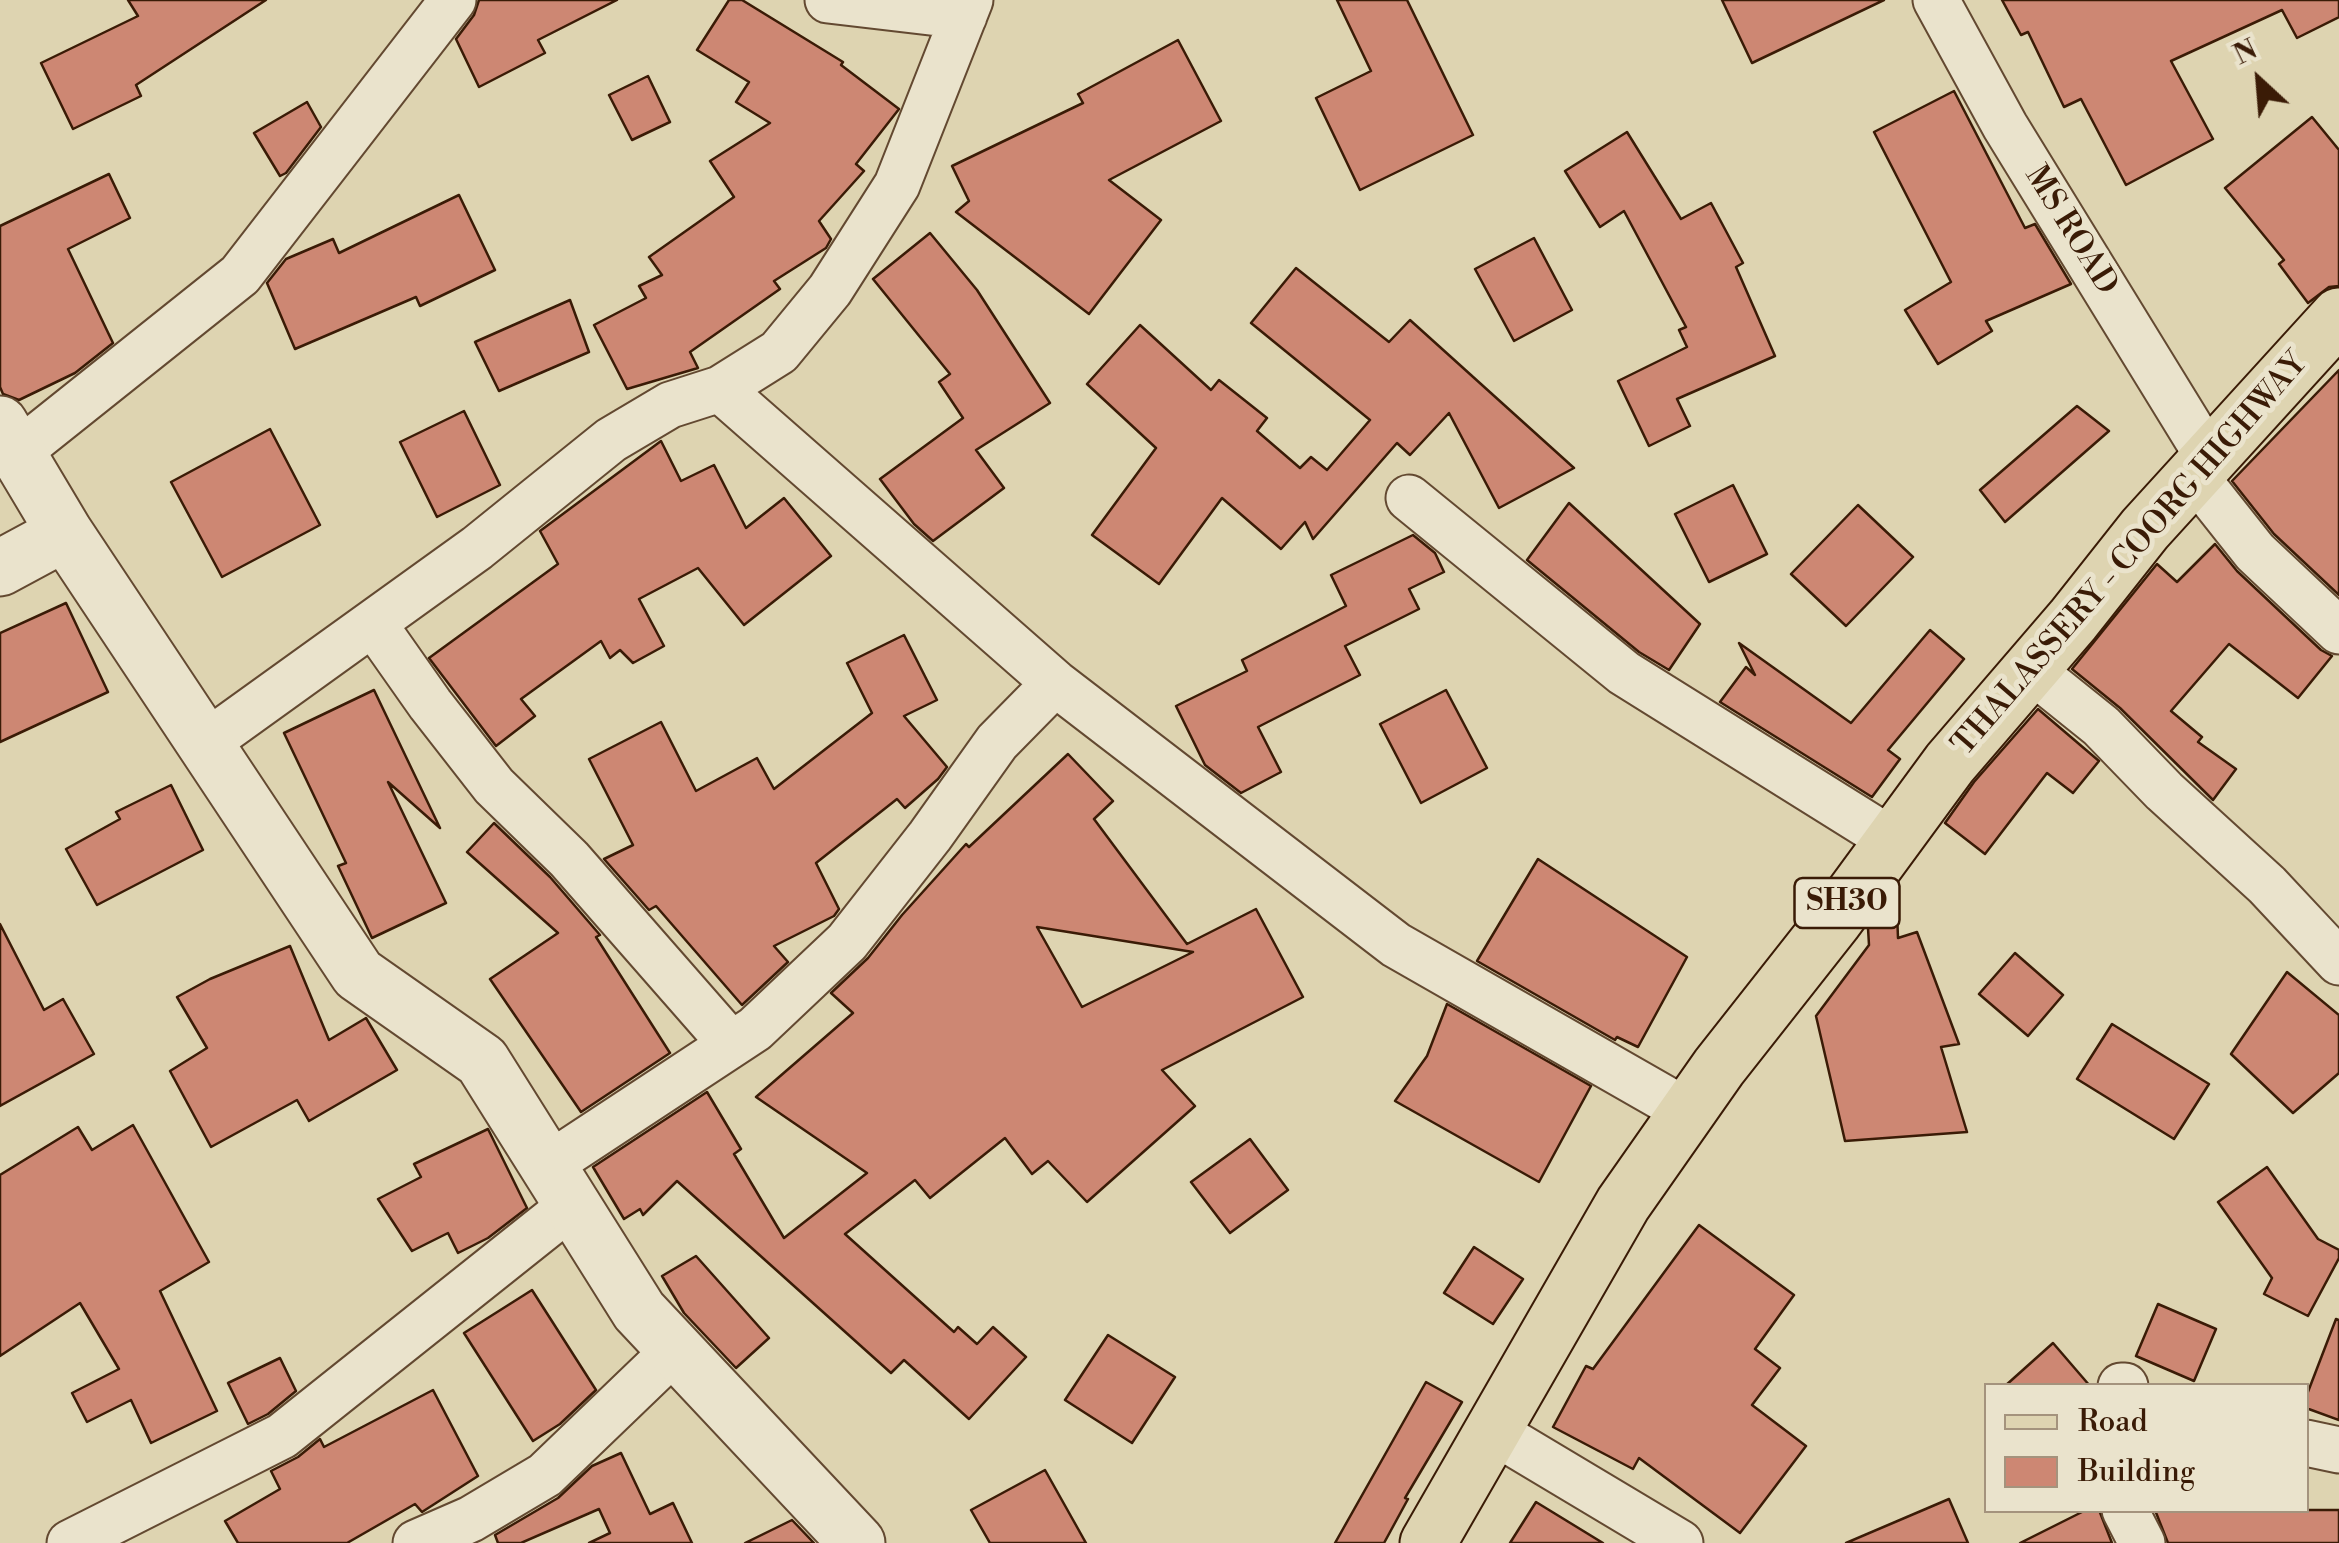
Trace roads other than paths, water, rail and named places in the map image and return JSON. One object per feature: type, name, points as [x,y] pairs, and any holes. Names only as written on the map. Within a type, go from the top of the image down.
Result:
[{"type":"main road","name":"THALASSERY - COORG HIGHWAY","points":[[1428,1543],[1624,1204],[1688,1112],[1950,763],[2144,529],[2339,316]]},
{"type":"street","points":[[452,0],[240,276],[9,439],[65,533],[358,974],[482,1061],[638,1311],[857,1543]]},
{"type":"street","points":[[206,743],[477,548],[611,440],[670,405],[720,388],[779,352],[830,290],[896,185],[967,8],[828,0]]},
{"type":"street","name":"MS ROAD","points":[[1936,0],[2202,467],[2256,552],[2339,631]]},
{"type":"street","points":[[720,388],[1054,683],[1396,945],[1688,1112]]},
{"type":"street","points":[[1409,498],[1624,673],[1893,841]]},
{"type":"street","points":[[0,568],[65,533]]},
{"type":"street","points":[[373,623],[494,786],[569,859],[732,1044]]},
{"type":"street","points":[[2030,670],[2101,726],[2164,791],[2267,885],[2339,962]]},
{"type":"street","points":[[70,1543],[282,1436],[560,1186],[754,1030],[847,942],[997,742],[1054,683]]},
{"type":"street","points":[[416,1543],[470,1519],[545,1475],[676,1350]]},
{"type":"street","points":[[1491,1430],[1680,1543]]},
{"type":"street","points":[[2309,1444],[2339,1450]]},
{"type":"street","points":[[2127,1513],[2142,1543]]}]
